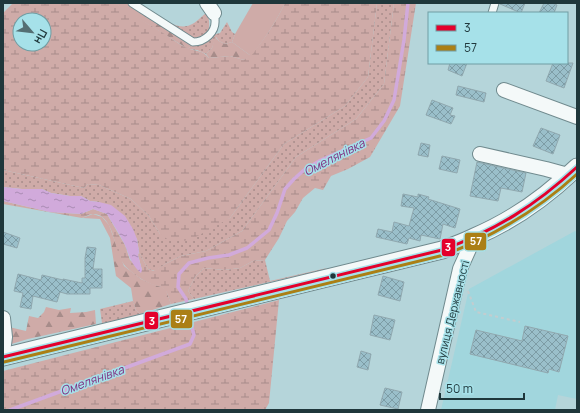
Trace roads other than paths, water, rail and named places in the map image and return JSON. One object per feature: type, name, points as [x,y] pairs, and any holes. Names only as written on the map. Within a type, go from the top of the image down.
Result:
[{"type":"street","points":[[504,90],[577,117]]},
{"type":"street","points":[[480,154],[546,169],[574,169]]},
{"type":"street","name":"вулиця Державності","points":[[3,357],[442,250],[474,238],[504,222],[549,192],[574,169]]},
{"type":"street","name":"вулиця Державності","points":[[428,410],[460,269],[474,238]]},
{"type":"street","points":[[3,318],[5,337],[3,352]]},
{"type":"lane","points":[[132,3],[194,42],[204,40],[209,36],[213,29],[215,21],[210,8]]},
{"type":"water","points":[[3,187],[42,189],[51,193],[81,196],[90,201],[111,205],[125,216],[133,229],[137,239],[138,255],[142,270],[141,273],[132,263],[123,241],[107,214],[93,209],[81,214],[50,212],[3,201]]},
{"type":"waterway","name":"Омелянівка","points":[[188,308],[186,299],[178,287],[179,274],[189,263],[229,255],[247,248],[269,230],[277,213],[285,189],[294,179],[304,170],[321,160],[371,138],[384,121],[394,100],[404,40],[408,3]]},
{"type":"waterway","name":"Омелянівка","points":[[10,410],[190,344],[194,335],[189,316]]}]
